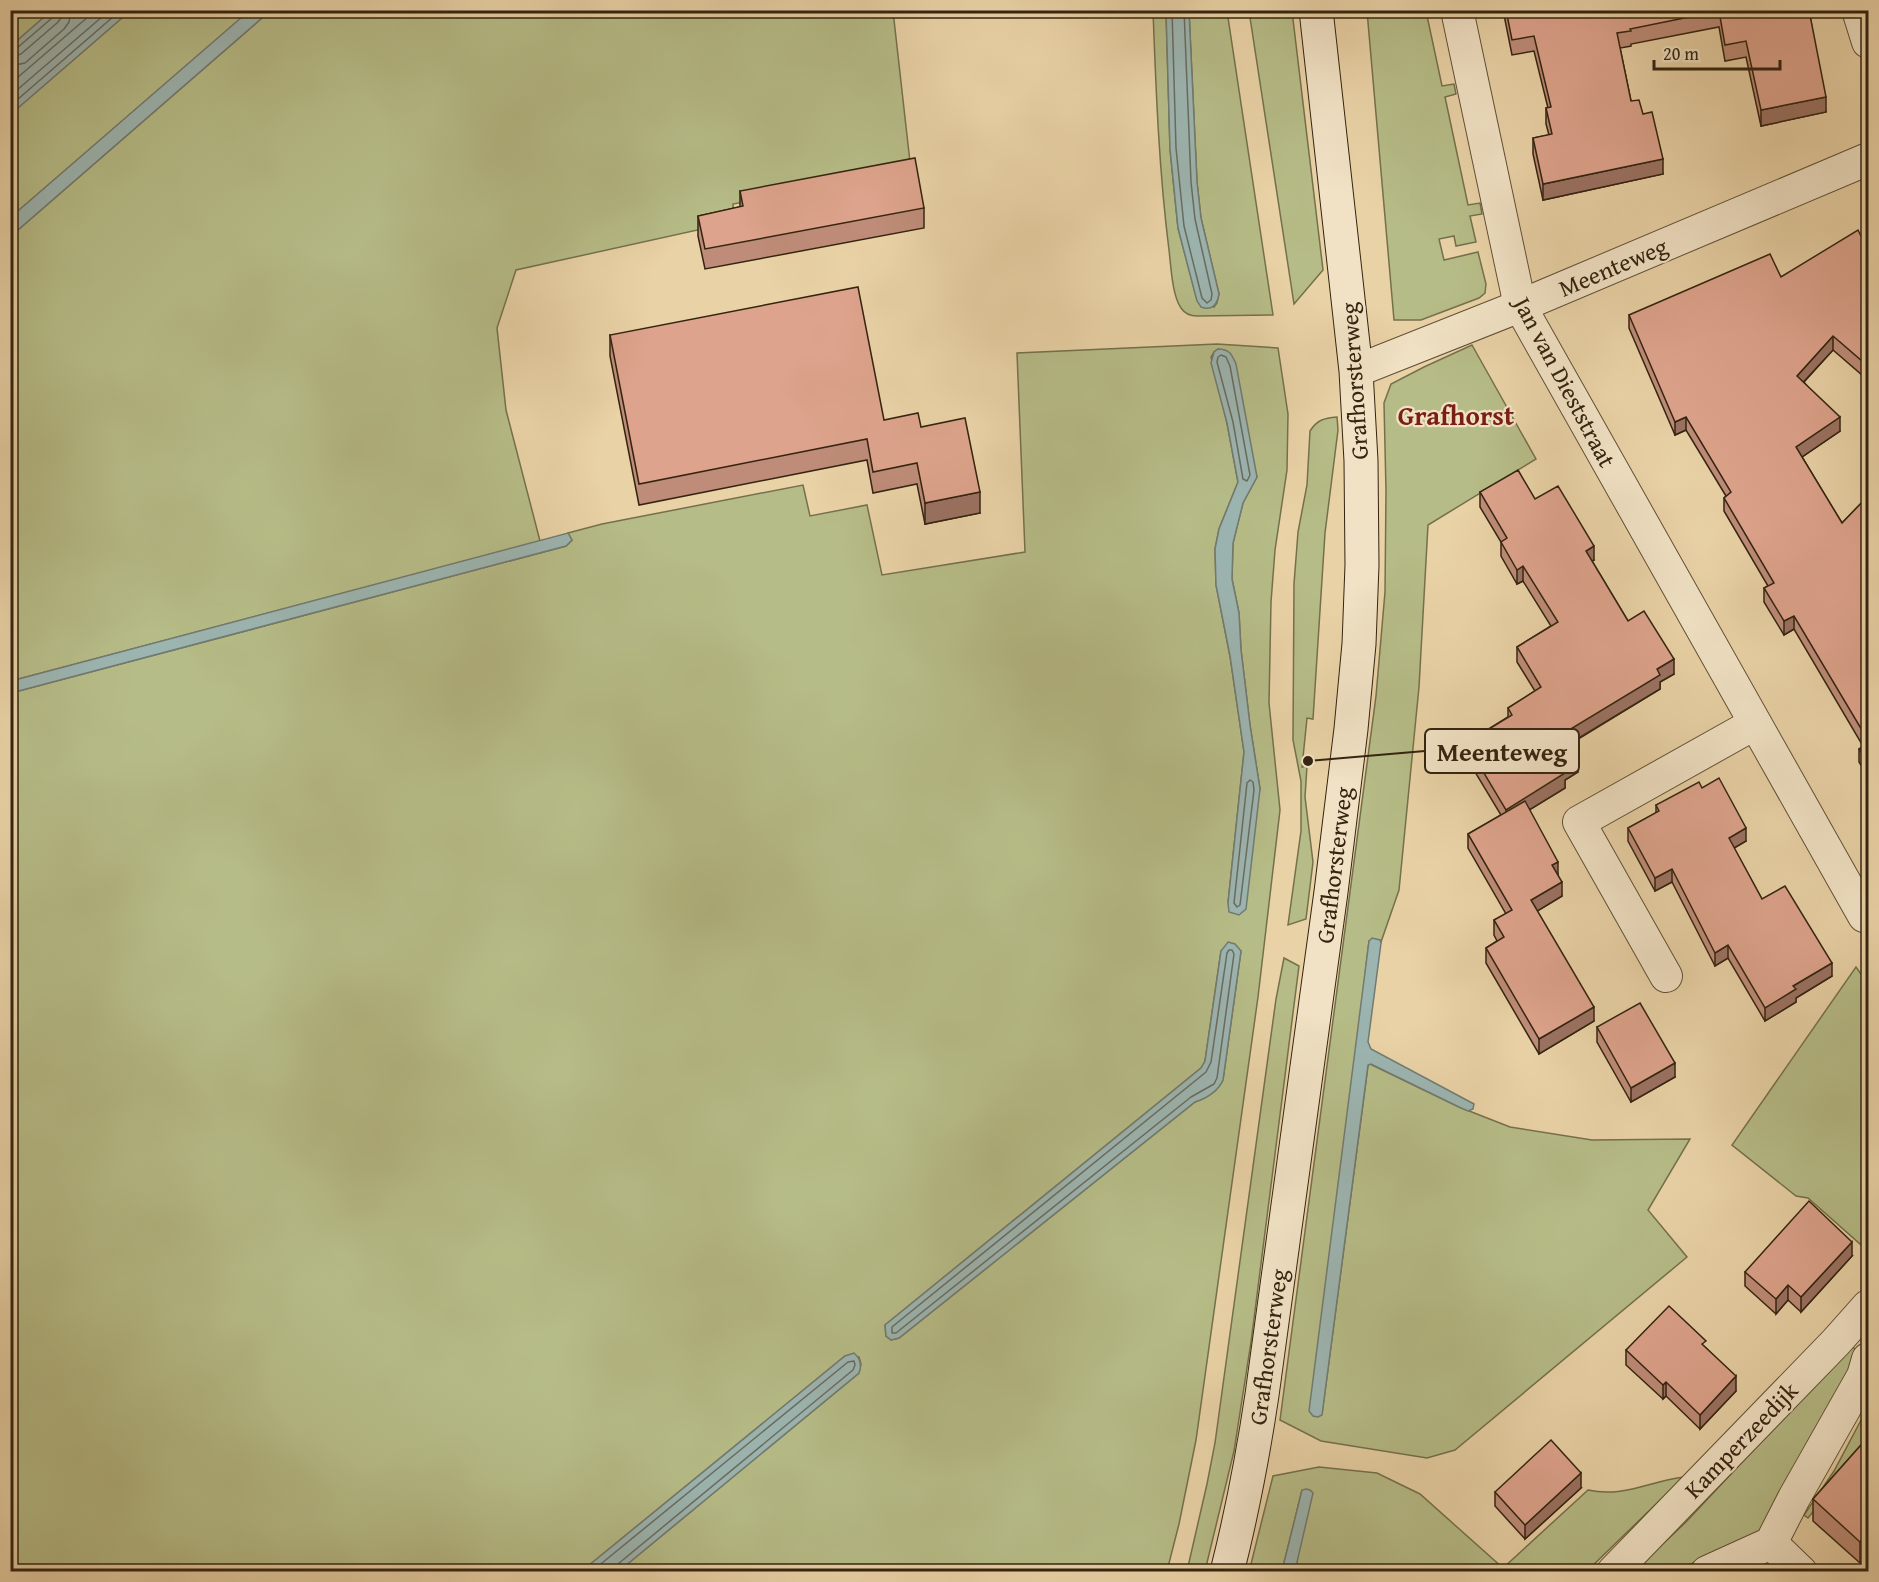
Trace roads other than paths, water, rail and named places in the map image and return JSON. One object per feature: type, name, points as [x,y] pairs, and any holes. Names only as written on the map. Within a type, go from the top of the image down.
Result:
[{"type":"main road","name":"Grafhorsterweg","points":[[1227,1572],[1240,1521],[1262,1395],[1331,892],[1359,644],[1362,565],[1361,461],[1356,371],[1316,10]]},
{"type":"street","name":"Jan van Dieststraat","points":[[1457,10],[1520,306],[1864,916]]},
{"type":"street","points":[[1858,10],[1869,42]]},
{"type":"street","name":"Meenteweg","points":[[1356,371],[1520,306],[1869,159]]},
{"type":"street","points":[[1666,976],[1579,822],[1754,724]]},
{"type":"street","name":"Kamperzeedijk","points":[[1612,1572],[1869,1306]]},
{"type":"street","points":[[1707,1572],[1771,1543],[1863,1376],[1869,1359]]},
{"type":"street","points":[[1771,1543],[1801,1572]]},
{"type":"water","points":[[250,10],[270,11],[11,236],[11,217]]},
{"type":"water","points":[[51,11],[130,11],[11,114],[11,46]]},
{"type":"water","points":[[1166,11],[1189,11],[1197,182],[1201,218],[1219,294],[1211,308],[1201,307],[1197,301],[1178,228],[1170,149]]},
{"type":"water","points":[[1218,349],[1228,351],[1236,364],[1257,477],[1243,503],[1233,543],[1232,579],[1239,613],[1241,650],[1260,789],[1246,909],[1239,915],[1229,912],[1228,903],[1244,752],[1230,656],[1216,585],[1215,549],[1219,529],[1238,482],[1227,423],[1211,363],[1214,352]]},
{"type":"water","points":[[568,533],[572,540],[566,546],[11,693],[11,681]]},
{"type":"water","points":[[1372,938],[1380,940],[1381,943],[1368,1042],[1371,1049],[1474,1104],[1473,1109],[1468,1111],[1371,1064],[1368,1065],[1322,1415],[1318,1417],[1313,1416],[1309,1411],[1369,941]]},
{"type":"water","points":[[1228,942],[1235,944],[1241,951],[1223,1080],[1218,1088],[1195,1102],[899,1338],[891,1340],[886,1336],[885,1325],[1201,1068],[1205,1061],[1221,951]]},
{"type":"water","points":[[854,1353],[860,1362],[859,1373],[619,1571],[582,1571],[845,1356]]},
{"type":"water","points":[[1306,1489],[1313,1493],[1295,1571],[1282,1571],[1302,1490]]},
{"type":"place","name":"Meenteweg","points":[[1308,761]]},
{"type":"district","name":"Grafhorst","points":[[1456,415]]}]
